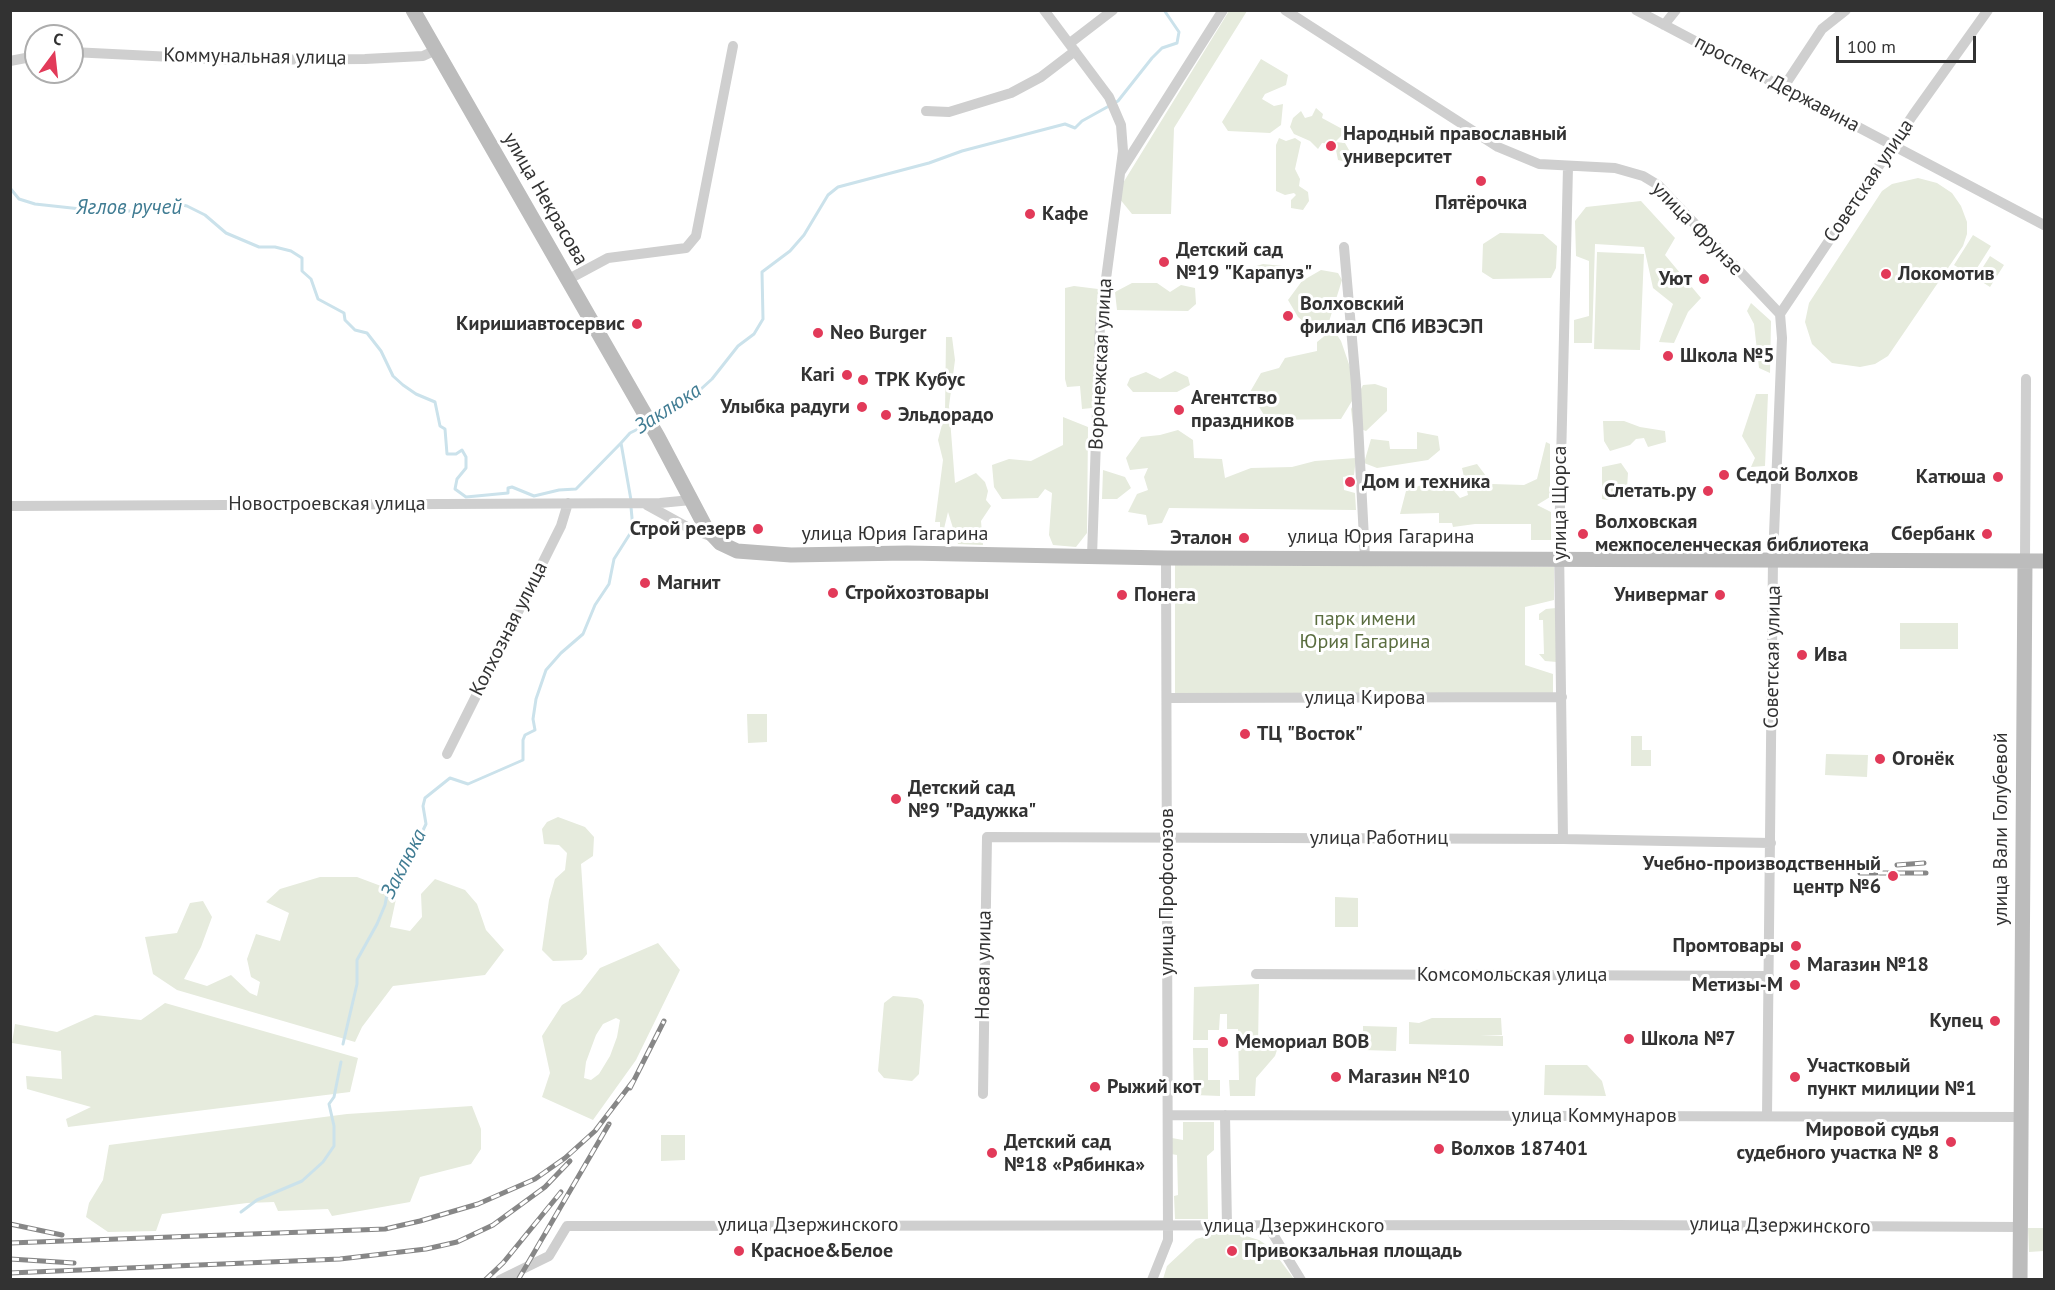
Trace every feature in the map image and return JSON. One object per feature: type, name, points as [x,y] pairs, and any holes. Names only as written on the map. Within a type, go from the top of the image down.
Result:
[{"type":"main road","name":"улица Некрасова","points":[[413,10],[692,500]]},
{"type":"main road","points":[[692,500],[717,540]]},
{"type":"main road","name":"улица Юрия Гагарина","points":[[717,540],[737,551],[779,554],[1166,558],[2044,561]]},
{"type":"main road","name":"улица Вали Голубевой","points":[[2020,1280],[2025,561]]},
{"type":"street","points":[[1044,10],[1073,47]]},
{"type":"street","points":[[926,111],[949,112],[1011,93],[1041,77],[1113,10]]},
{"type":"street","name":"Воронежская улица","points":[[1120,174],[1223,10]]},
{"type":"street","name":"улица Фрунзе","points":[[1285,10],[1498,147],[1539,164],[1615,168],[1643,176],[1658,185],[1780,314]]},
{"type":"street","name":"проспект Державина","points":[[1636,10],[2044,225]]},
{"type":"street","points":[[1664,25],[1676,10]]},
{"type":"street","points":[[1783,88],[1822,29],[1846,10]]},
{"type":"street","name":"Советская улица","points":[[1767,1116],[1773,560],[1782,338],[1780,314],[1988,10]]},
{"type":"street","points":[[567,280],[608,258],[686,248],[696,236],[733,46]]},
{"type":"street","name":"Воронежская улица","points":[[1073,47],[1118,112],[1123,151],[1101,324],[1092,556]]},
{"type":"street","name":"Коммунальная улица","points":[[84,53],[245,60],[423,56],[436,50]]},
{"type":"street","name":"улица Щорса","points":[[1563,839],[1560,559],[1563,293],[1568,167]]},
{"type":"street","points":[[1344,247],[1356,385],[1365,558]]},
{"type":"street","name":"улица Вали Голубевой","points":[[2025,561],[2026,380]]},
{"type":"street","name":"Новостроевская улица","points":[[10,506],[644,503],[692,500]]},
{"type":"street","name":"Колхозная улица","points":[[447,754],[561,526],[568,503]]},
{"type":"street","name":"Новостроевская улица","points":[[644,503],[687,527],[717,540]]},
{"type":"street","name":"улица Профсоюзов","points":[[1166,558],[1168,1225]]},
{"type":"street","name":"улица Кирова","points":[[1167,698],[1562,697]]},
{"type":"street","name":"улица Работниц","points":[[987,837],[1563,839],[1771,843]]},
{"type":"street","name":"Новая улица","points":[[983,1094],[987,837]]},
{"type":"street","name":"Комсомольская улица","points":[[1256,974],[1769,976]]},
{"type":"street","name":"улица Коммунаров","points":[[1168,1115],[2021,1117]]},
{"type":"street","points":[[1225,1115],[1227,1226]]},
{"type":"street","points":[[1152,1280],[1168,1240],[1168,1225]]},
{"type":"street","name":"улица Дзержинского","points":[[500,1280],[549,1257],[567,1226],[2020,1227]]},
{"type":"street","points":[[1268,1226],[1301,1280]]},
{"type":"green space","points":[[1229,11],[1247,11],[1174,128],[1171,214],[1132,214],[1119,198],[1123,183]]},
{"type":"green space","points":[[1261,59],[1288,75],[1286,85],[1265,94],[1262,99],[1274,106],[1283,104],[1281,125],[1270,133],[1228,131],[1222,122]]},
{"type":"green space","points":[[1316,108],[1323,114],[1322,118],[1346,131],[1335,142],[1345,143],[1353,157],[1346,162],[1338,160],[1336,150],[1331,144],[1322,143],[1318,149],[1310,141],[1294,134],[1290,127],[1293,118],[1301,111],[1305,118],[1312,116]]},
{"type":"green space","points":[[1279,138],[1286,141],[1295,138],[1301,142],[1295,169],[1300,179],[1299,186],[1308,192],[1309,201],[1303,210],[1291,208],[1291,200],[1296,195],[1294,193],[1285,195],[1276,191],[1276,145]]},
{"type":"green space","name":"Локомотив","points":[[1918,178],[1937,183],[1952,193],[1961,206],[1967,222],[1967,234],[1963,246],[1888,356],[1875,364],[1860,367],[1832,363],[1812,344],[1805,322],[1809,303],[1882,191],[1892,184]]},
{"type":"green space","points":[[1641,201],[1675,238],[1665,255],[1701,298],[1688,312],[1674,343],[1659,342],[1673,304],[1653,288],[1644,247],[1595,244],[1592,343],[1574,343],[1574,320],[1589,316],[1589,261],[1576,256],[1575,221],[1586,207]]},
{"type":"green space","points":[[1500,233],[1543,234],[1557,246],[1556,268],[1551,278],[1493,279],[1482,272],[1483,244]]},
{"type":"green space","points":[[1973,235],[1991,246],[1972,276],[1954,265]]},
{"type":"green space","points":[[1597,252],[1644,254],[1640,350],[1594,349]]},
{"type":"green space","points":[[1990,256],[2004,265],[1990,287],[1976,278]]},
{"type":"green space","points":[[1263,264],[1297,268],[1292,278],[1272,281],[1252,276],[1253,267]]},
{"type":"green space","points":[[1321,270],[1338,273],[1342,280],[1327,328],[1316,332],[1298,317],[1288,300],[1302,281]]},
{"type":"green space","points":[[1132,283],[1157,283],[1170,292],[1181,285],[1195,288],[1196,304],[1188,311],[1117,310],[1115,292]]},
{"type":"green space","points":[[1074,286],[1098,289],[1100,292],[1092,408],[1082,409],[1080,386],[1067,387],[1065,379],[1065,288]]},
{"type":"green space","points":[[1751,303],[1771,321],[1770,373],[1759,368],[1754,324],[1747,311]]},
{"type":"green space","points":[[1333,329],[1341,341],[1352,373],[1352,401],[1341,419],[1267,420],[1250,392],[1261,373],[1279,368],[1285,358],[1317,351],[1317,342]]},
{"type":"green space","points":[[946,337],[952,337],[955,360],[949,406],[955,483],[976,473],[985,482],[988,491],[986,500],[991,506],[981,521],[983,545],[958,544],[948,512],[943,533],[940,535],[940,522],[935,522],[943,460],[938,440],[945,413]]},
{"type":"green space","points":[[1175,371],[1188,377],[1190,385],[1177,392],[1133,392],[1127,385],[1130,378],[1146,372],[1160,379]]},
{"type":"green space","points":[[1375,384],[1387,388],[1387,411],[1366,431],[1353,426],[1351,409],[1363,385]]},
{"type":"green space","points":[[1756,394],[1768,394],[1765,466],[1751,467],[1755,458],[1742,436]]},
{"type":"green space","points":[[1063,417],[1088,427],[1087,533],[1076,547],[1053,545],[1049,535],[1052,493],[1045,489],[1038,498],[1002,499],[994,487],[992,465],[1009,459],[1031,461],[1063,445]]},
{"type":"green space","points":[[1603,421],[1624,421],[1640,427],[1665,431],[1666,442],[1648,447],[1644,438],[1636,439],[1630,445],[1610,451],[1604,441]]},
{"type":"green space","points":[[1178,430],[1193,440],[1194,458],[1222,459],[1225,478],[1251,468],[1292,467],[1315,461],[1356,458],[1354,475],[1343,477],[1344,490],[1355,493],[1356,510],[1169,508],[1162,523],[1148,525],[1146,515],[1128,512],[1137,494],[1148,490],[1144,477],[1148,468],[1130,470],[1126,458],[1141,437]]},
{"type":"green space","points":[[1417,432],[1438,436],[1440,450],[1428,460],[1377,468],[1364,463],[1371,439],[1389,441],[1390,449],[1417,449]]},
{"type":"green space","points":[[1546,442],[1550,444],[1550,497],[1537,505],[1551,512],[1551,540],[1531,540],[1531,524],[1475,524],[1453,527],[1452,523],[1439,523],[1439,513],[1400,514],[1406,491],[1432,481],[1447,483],[1460,498],[1468,495],[1462,468],[1477,464],[1492,484],[1524,485],[1537,479]]},
{"type":"green space","points":[[1621,463],[1628,473],[1627,488],[1608,500],[1602,499],[1602,467]]},
{"type":"green space","points":[[1103,470],[1125,477],[1131,488],[1117,499],[1102,499]]},
{"type":"green space","name":"парк имени Юрия Гагарина","points":[[1175,565],[1554,567],[1554,600],[1525,607],[1525,665],[1553,674],[1553,695],[1175,697]]},
{"type":"green space","points":[[1556,608],[1557,662],[1545,661],[1539,654],[1544,654],[1543,620],[1539,620],[1539,614],[1546,609]]},
{"type":"green space","points":[[1900,623],[1958,623],[1958,649],[1900,649]]},
{"type":"green space","points":[[747,714],[767,714],[767,742],[748,743]]},
{"type":"green space","points":[[1631,736],[1642,736],[1642,750],[1651,750],[1651,766],[1631,766]]},
{"type":"green space","points":[[1826,754],[1868,755],[1867,777],[1825,775]]},
{"type":"green space","points":[[558,817],[585,827],[594,837],[593,856],[581,864],[587,954],[582,960],[553,961],[542,950],[549,900],[555,879],[565,870],[567,853],[559,845],[544,844],[542,829],[547,822]]},
{"type":"green space","points":[[320,877],[357,877],[381,886],[399,885],[390,927],[410,931],[422,917],[421,894],[435,879],[465,890],[477,904],[486,930],[504,950],[485,975],[393,986],[362,1027],[355,1042],[177,990],[153,974],[145,937],[177,933],[190,903],[203,901],[212,917],[201,947],[184,979],[207,986],[231,975],[250,993],[257,996],[260,982],[251,977],[247,959],[256,934],[280,941],[289,913],[266,902],[280,889]]},
{"type":"green space","points":[[1335,897],[1358,898],[1358,927],[1335,927]]},
{"type":"green space","points":[[658,943],[680,970],[636,1060],[593,1120],[542,1097],[550,1073],[542,1036],[562,1005],[580,994],[600,968]],"holes":[[[616,1018],[620,1020],[610,1056],[599,1074],[591,1080],[584,1078],[586,1062],[596,1035],[603,1024]]]},
{"type":"green space","points":[[1259,984],[1258,1046],[1278,1047],[1275,1056],[1256,1078],[1255,1096],[1230,1096],[1229,1080],[1239,1080],[1238,1029],[1227,1029],[1227,1014],[1220,1014],[1219,1030],[1208,1030],[1208,1040],[1193,1040],[1194,987]]},
{"type":"green space","points":[[893,996],[917,998],[922,1000],[924,1005],[919,1074],[912,1081],[884,1078],[878,1071],[884,1003]]},
{"type":"green space","points":[[165,1003],[358,1058],[350,1092],[68,1127],[66,1119],[91,1107],[27,1089],[26,1076],[62,1079],[61,1051],[12,1043],[15,1024],[57,1032],[95,1015],[141,1020]]},
{"type":"green space","points":[[1432,1018],[1501,1018],[1502,1035],[1480,1035],[1503,1036],[1503,1046],[1409,1044],[1409,1022],[1419,1023]]},
{"type":"green space","points":[[1363,1026],[1397,1027],[1396,1051],[1363,1050]]},
{"type":"green space","points":[[1193,1048],[1208,1048],[1208,1080],[1220,1080],[1220,1096],[1194,1095]]},
{"type":"green space","points":[[1545,1065],[1587,1065],[1602,1081],[1606,1096],[1544,1095]]},
{"type":"green space","points":[[472,1106],[481,1129],[481,1149],[471,1164],[420,1177],[410,1202],[332,1216],[328,1209],[278,1211],[274,1202],[247,1203],[162,1214],[156,1231],[108,1232],[86,1217],[89,1203],[103,1180],[109,1145],[347,1114]]},
{"type":"green space","points":[[1183,1122],[1214,1122],[1214,1150],[1207,1156],[1208,1219],[1175,1219],[1174,1196],[1178,1195],[1177,1155],[1171,1154],[1172,1138],[1183,1140]]},
{"type":"green space","points":[[661,1135],[685,1135],[685,1160],[661,1161]]},
{"type":"green space","points":[[2028,1228],[2044,1228],[2044,1251],[2029,1252]]},
{"type":"green space","points":[[1218,1233],[1236,1233],[1259,1240],[1271,1248],[1294,1279],[1163,1279],[1167,1266],[1196,1239]]},
{"type":"waterway","name":"Заклюка","points":[[655,421],[690,399],[712,379],[738,346],[754,334],[763,319],[762,272],[790,251],[804,235],[828,195],[838,187],[929,163],[962,151],[1065,124],[1075,128],[1082,121],[1118,101],[1162,48],[1177,43],[1179,32],[1164,10]]},
{"type":"waterway","name":"Яглов ручей","points":[[10,188],[19,199],[35,204],[90,210],[99,205],[123,211],[143,211],[174,203],[187,206],[205,215],[226,233],[259,247],[275,247],[291,251],[302,258],[302,271],[311,279],[318,299],[344,313],[345,320],[355,330],[367,333],[381,351],[393,376],[403,385],[416,394],[435,402],[440,426],[445,429],[447,454],[456,454],[462,450],[466,457],[466,468],[457,479],[455,489],[466,497],[508,493],[508,488],[512,487],[534,496],[559,490],[576,489],[621,443]]},
{"type":"waterway","name":"Заклюка","points":[[631,500],[621,443],[630,433],[646,425]]},
{"type":"waterway","name":"Заклюка","points":[[343,1044],[357,984],[357,960],[377,924],[385,905],[388,889],[416,845],[426,824],[423,806],[425,798],[450,778],[468,784],[523,760],[523,740],[525,735],[535,730],[533,719],[536,699],[546,670],[583,634],[595,605],[609,584],[614,559],[633,529],[631,507]]},
{"type":"waterway","name":"Заклюка","points":[[241,1212],[257,1200],[302,1181],[323,1162],[334,1146],[334,1126],[329,1104],[334,1097],[341,1062]]},
{"type":"railway","points":[[1897,865],[1924,863]]},
{"type":"railway","points":[[1860,873],[1926,873]]},
{"type":"railway","points":[[630,1088],[664,1021]]},
{"type":"railway","points":[[10,1243],[385,1229],[420,1221],[478,1204],[535,1179],[565,1158],[595,1131],[634,1080]]},
{"type":"railway","points":[[518,1280],[609,1124]]},
{"type":"railway","points":[[10,1273],[340,1259],[426,1249],[457,1242],[493,1225],[545,1187],[570,1161]]},
{"type":"railway","points":[[485,1280],[503,1263],[561,1192]]},
{"type":"railway","points":[[10,1224],[62,1235]]},
{"type":"railway","points":[[10,1259],[74,1263]]},
{"type":"place","name":"Народный православный университет","points":[[1331,146]]},
{"type":"place","name":"Пятёрочка","points":[[1481,181]]},
{"type":"place","name":"Кафе","points":[[1030,214]]},
{"type":"place","name":"Детский сад №19 \"Карапуз\"","points":[[1164,262]]},
{"type":"place","name":"Локомотив","points":[[1886,274]]},
{"type":"place","name":"Уют","points":[[1704,279]]},
{"type":"place","name":"Волховский филиал СПб ИВЭСЭП","points":[[1288,316]]},
{"type":"place","name":"Киришиавтосервис","points":[[637,324]]},
{"type":"place","name":"Neo Burger","points":[[818,333]]},
{"type":"place","name":"Школа №5","points":[[1668,356]]},
{"type":"place","name":"Kari","points":[[847,375]]},
{"type":"place","name":"ТРК Кубус","points":[[863,380]]},
{"type":"place","name":"Улыбка радуги","points":[[862,407]]},
{"type":"place","name":"Агентство праздников","points":[[1179,410]]},
{"type":"place","name":"Эльдорадо","points":[[886,415]]},
{"type":"place","name":"Седой Волхов","points":[[1724,475]]},
{"type":"place","name":"Катюша","points":[[1998,477]]},
{"type":"place","name":"Дом и техника","points":[[1350,482]]},
{"type":"place","name":"Слетать.ру","points":[[1708,491]]},
{"type":"place","name":"Строй резерв","points":[[758,529]]},
{"type":"place","name":"Волховская межпоселенческая библиотека","points":[[1583,534]]},
{"type":"place","name":"Сбербанк","points":[[1987,534]]},
{"type":"place","name":"Эталон","points":[[1244,538]]},
{"type":"place","name":"Магнит","points":[[645,583]]},
{"type":"place","name":"Стройхозтовары","points":[[833,593]]},
{"type":"place","name":"Понега","points":[[1122,595]]},
{"type":"place","name":"Универмаг","points":[[1720,595]]},
{"type":"place","name":"Ива","points":[[1802,655]]},
{"type":"place","name":"ТЦ \"Восток\"","points":[[1245,734]]},
{"type":"place","name":"Огонёк","points":[[1880,759]]},
{"type":"place","name":"Детский cад №9 \"Радужка\"","points":[[896,799]]},
{"type":"place","name":"Учебно-производственный центр №6","points":[[1893,876]]},
{"type":"place","name":"Промтовары","points":[[1796,946]]},
{"type":"place","name":"Магазин №18","points":[[1795,965]]},
{"type":"place","name":"Метизы-М","points":[[1795,985]]},
{"type":"place","name":"Купец","points":[[1995,1021]]},
{"type":"place","name":"Школа №7","points":[[1629,1039]]},
{"type":"place","name":"Мемориал ВОВ","points":[[1223,1042]]},
{"type":"place","name":"Магазин №10","points":[[1336,1077]]},
{"type":"place","name":"Участковый пункт милиции №1","points":[[1795,1077]]},
{"type":"place","name":"Рыжий кот","points":[[1095,1087]]},
{"type":"place","name":"Мировой судья судебного участка № 8","points":[[1951,1142]]},
{"type":"place","name":"Волхов 187401","points":[[1439,1149]]},
{"type":"place","name":"Детский сад №18 «Рябинка»","points":[[992,1153]]},
{"type":"place","name":"Красное&Белое","points":[[739,1251]]},
{"type":"place","name":"Привокзальная площадь","points":[[1232,1251]]}]
